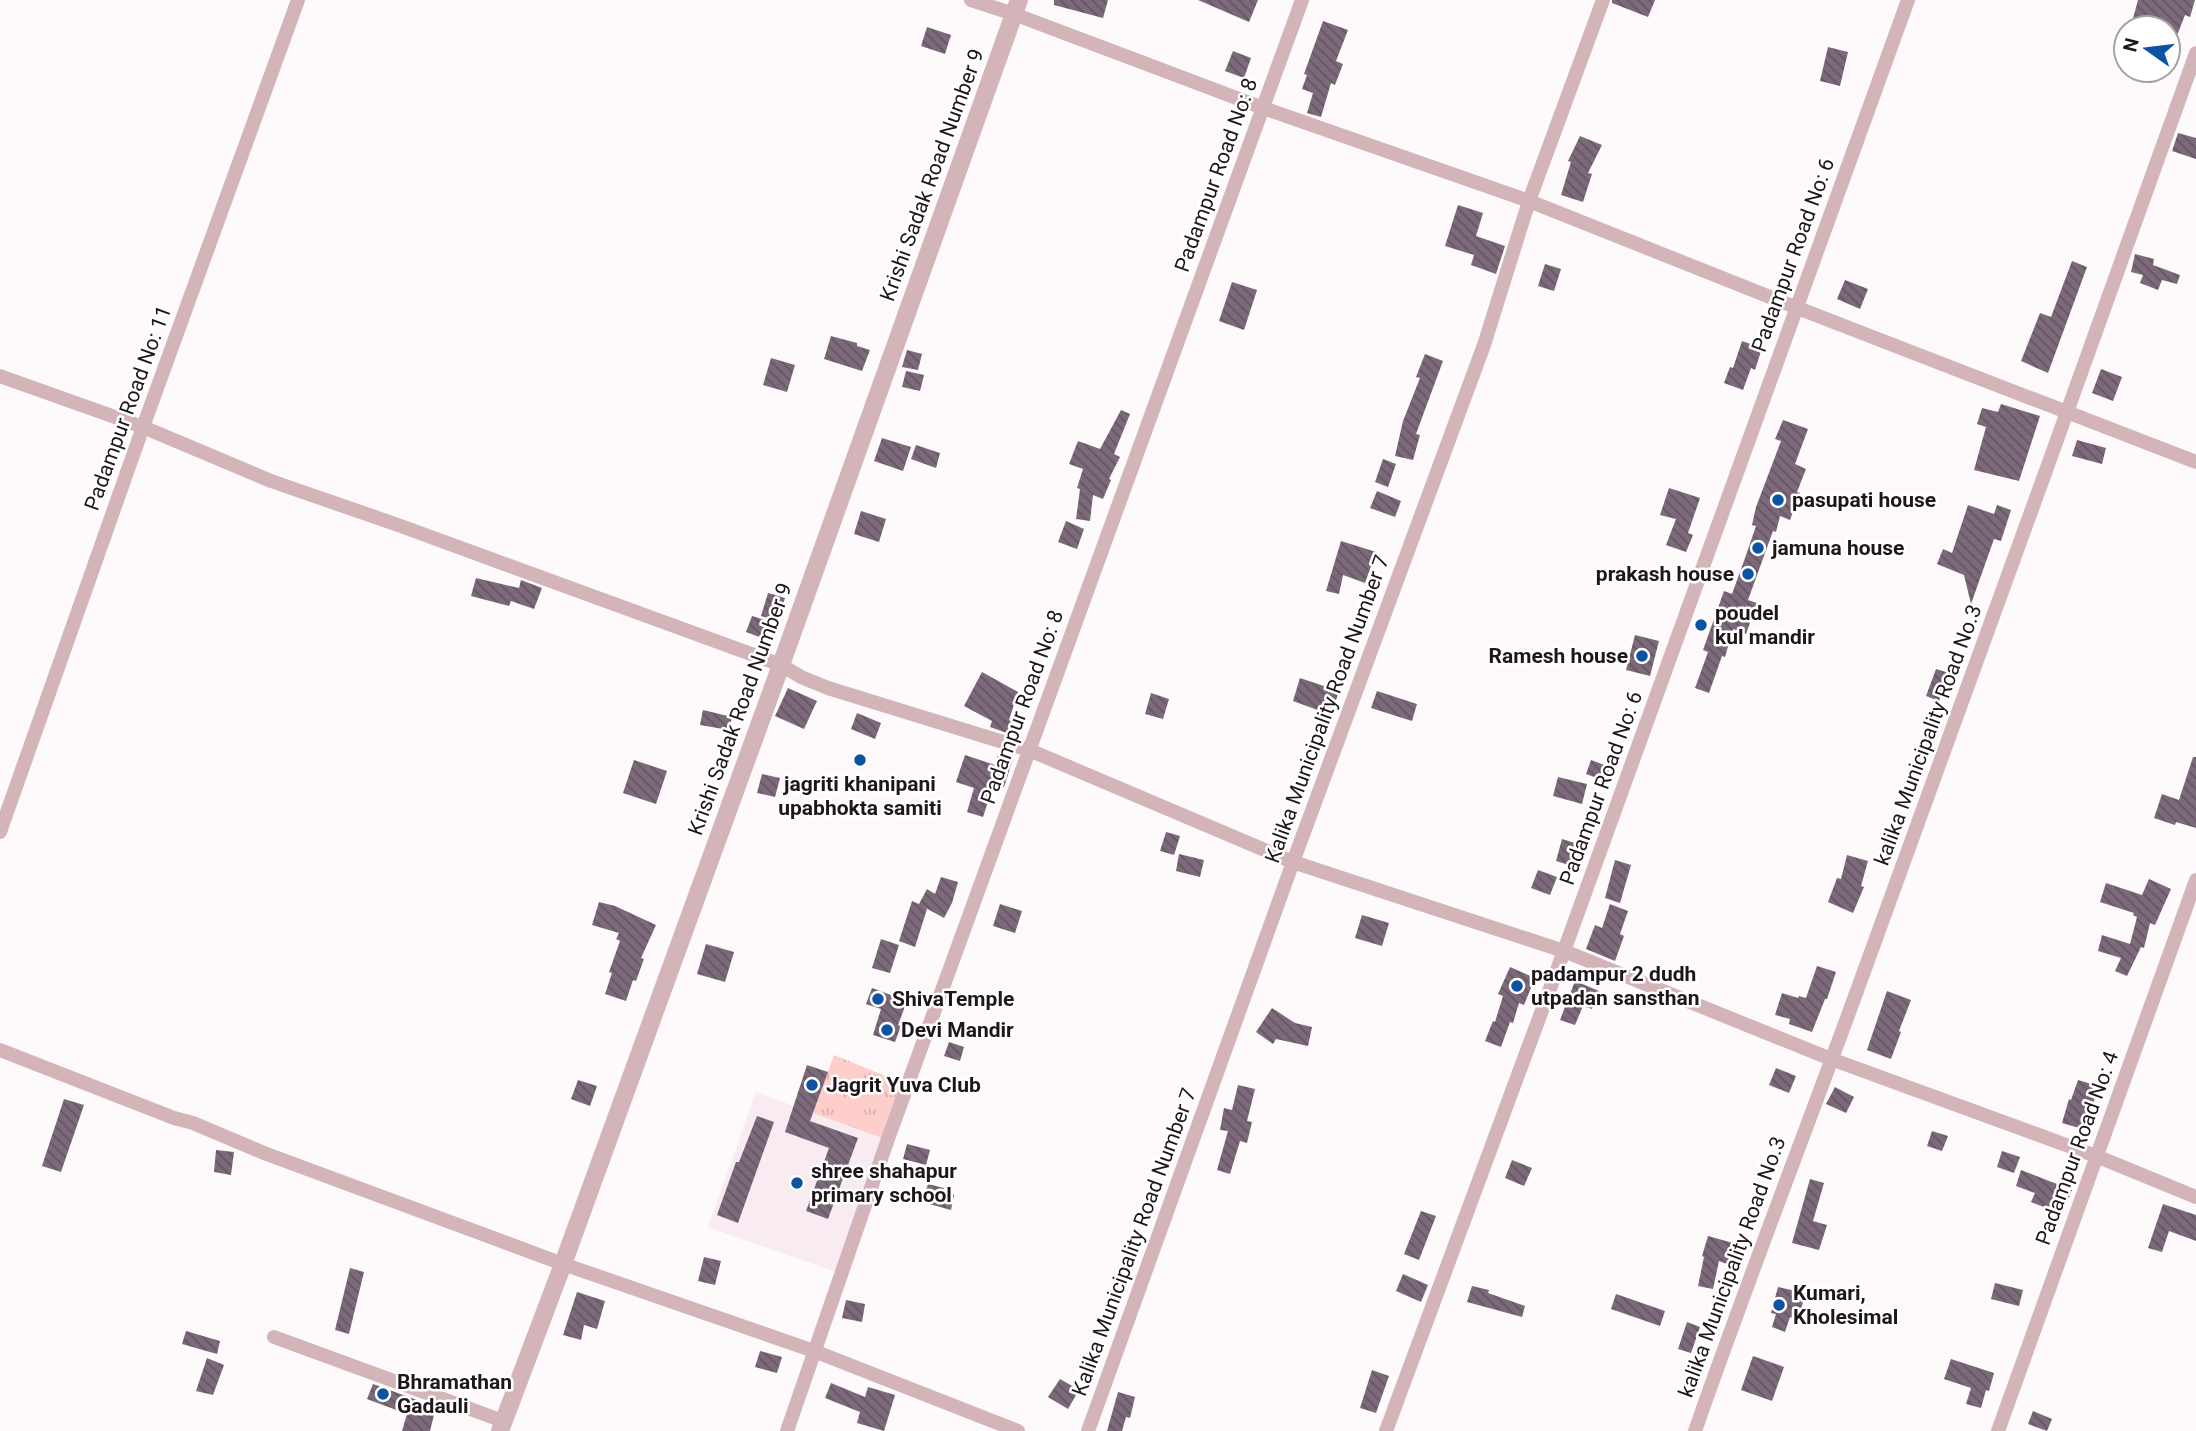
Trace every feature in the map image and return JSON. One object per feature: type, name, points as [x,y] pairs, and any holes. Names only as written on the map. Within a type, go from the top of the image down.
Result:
[{"type":"street","name":"Padampur Road No: 11","points":[[0,832],[298,0]]},
{"type":"street","points":[[971,0],[1016,7],[1263,107],[1529,201],[2196,462]]},
{"type":"street","name":"Padampur Road No: 8","points":[[787,1431],[889,1136],[1302,0]]},
{"type":"street","name":"Kalika Municipality Road Number 7","points":[[1088,1431],[1293,862],[1484,345],[1529,201],[1603,0]]},
{"type":"street","name":"Padampur Road No: 6","points":[[1386,1431],[1564,951],[1908,0]]},
{"type":"street","name":"Krishi Sadak Road Number 9","points":[[501,1426],[563,1264],[781,665],[1016,7]]},
{"type":"street","name":"kalika Municipality Road No.3","points":[[1695,1431],[2069,412],[2196,52]]},
{"type":"street","points":[[0,376],[143,427],[271,481],[781,665],[828,688],[1029,750],[1293,862],[1564,951],[1832,1059],[2096,1156],[2196,1197]]},
{"type":"street","name":"Padampur Road No: 4","points":[[1997,1431],[2196,880]]},
{"type":"street","points":[[0,1050],[193,1123],[264,1153],[563,1264],[814,1351],[1018,1431]]},
{"type":"street","points":[[274,1338],[501,1426]]},
{"type":"shaded area","name":"shree shahapur primary school","points":[[756,1092],[885,1139],[839,1273],[708,1227]]},
{"type":"green space","points":[[834,1055],[905,1084],[885,1139],[813,1113]]},
{"type":"building","points":[[1054,0],[1108,0],[1103,18],[1054,5]]},
{"type":"building","points":[[1198,0],[1258,0],[1249,22]]},
{"type":"building","points":[[1612,0],[1655,0],[1648,17],[1612,3]]},
{"type":"building","points":[[2138,0],[2195,0],[2190,17],[2185,15],[2182,23],[2182,14],[2134,14]]},
{"type":"building","points":[[1323,21],[1348,30],[1336,61],[1343,64],[1335,85],[1331,83],[1321,117],[1307,113],[1313,93],[1302,89],[1307,75],[1304,74]]},
{"type":"building","points":[[927,27],[951,35],[945,54],[921,46]]},
{"type":"building","points":[[1828,47],[1848,52],[1840,86],[1820,81]]},
{"type":"building","points":[[1233,51],[1251,58],[1244,78],[1225,71]]},
{"type":"building","points":[[2178,133],[2196,138],[2196,159],[2172,151]]},
{"type":"building","points":[[1580,136],[1602,145],[1588,173],[1592,174],[1583,202],[1561,195],[1571,162],[1568,161]]},
{"type":"building","points":[[1458,205],[1483,213],[1476,236],[1505,246],[1496,274],[1471,265],[1474,255],[1445,246]]},
{"type":"building","points":[[2135,254],[2154,259],[2153,265],[2180,275],[2177,284],[2162,280],[2158,290],[2140,283],[2143,275],[2131,272]]},
{"type":"building","points":[[2072,261],[2087,267],[2048,373],[2021,361],[2040,313],[2051,317]]},
{"type":"building","points":[[1545,264],[1561,269],[1554,291],[1538,286]]},
{"type":"building","points":[[1845,280],[1868,289],[1860,309],[1837,299]]},
{"type":"building","points":[[1232,282],[1257,290],[1244,330],[1219,321]]},
{"type":"building","points":[[831,336],[857,343],[857,346],[870,350],[862,371],[824,359]]},
{"type":"building","points":[[1742,341],[1762,348],[1755,370],[1751,368],[1743,390],[1724,383],[1730,367],[1733,368]]},
{"type":"building","points":[[907,350],[922,354],[918,370],[902,367]]},
{"type":"building","points":[[1425,354],[1443,361],[1416,434],[1420,435],[1413,460],[1395,456],[1403,421],[1420,378],[1416,377]]},
{"type":"building","points":[[771,358],[795,365],[787,392],[763,385]]},
{"type":"building","points":[[2101,369],[2122,377],[2113,401],[2092,393]]},
{"type":"building","points":[[906,371],[924,375],[920,391],[902,387]]},
{"type":"building","points":[[2001,404],[2040,416],[2019,481],[1974,470],[1986,427],[1977,424],[1982,408],[1998,412]]},
{"type":"building","points":[[1121,410],[1130,414],[1114,454],[1120,457],[1109,479],[1111,480],[1103,499],[1093,495],[1090,521],[1076,519],[1080,489],[1077,488],[1083,469],[1069,464],[1078,441],[1100,449]]},
{"type":"building","points":[[1783,420],[1808,429],[1795,464],[1806,469],[1797,492],[1800,493],[1790,520],[1780,516],[1776,532],[1773,531],[1748,600],[1757,603],[1746,634],[1733,629],[1725,657],[1722,656],[1709,693],[1695,688],[1708,652],[1703,650],[1724,591],[1732,594],[1744,561],[1756,526],[1752,525],[1756,507],[1781,441],[1775,439]]},
{"type":"building","points":[[882,438],[911,447],[903,471],[874,461]]},
{"type":"building","points":[[2077,440],[2106,448],[2102,464],[2072,456]]},
{"type":"building","points":[[916,445],[940,453],[936,468],[911,459]]},
{"type":"building","points":[[1383,459],[1396,464],[1388,487],[1375,482]]},
{"type":"building","points":[[1669,488],[1700,498],[1688,533],[1693,535],[1686,552],[1666,545],[1676,519],[1660,515]]},
{"type":"building","points":[[1377,491],[1401,501],[1395,517],[1370,508]]},
{"type":"building","points":[[1968,505],[1994,514],[1997,505],[2011,510],[2001,541],[1994,539],[1971,604],[1964,575],[1937,564],[1943,549],[1952,553]]},
{"type":"building","points":[[861,511],[886,519],[879,542],[854,534]]},
{"type":"building","points":[[1066,521],[1084,529],[1077,549],[1058,542]]},
{"type":"building","points":[[1341,541],[1376,552],[1365,583],[1343,575],[1339,594],[1326,591]]},
{"type":"building","points":[[476,578],[519,588],[521,580],[542,588],[534,609],[511,601],[509,606],[471,596]]},
{"type":"building","points":[[768,593],[785,598],[778,621],[761,616]]},
{"type":"building","points":[[752,616],[771,622],[765,639],[746,632]]},
{"type":"building","name":"Ramesh house","points":[[1635,635],[1659,641],[1650,676],[1626,670]]},
{"type":"building","points":[[1936,669],[1949,673],[1939,701],[1926,696]]},
{"type":"building","points":[[982,672],[1018,692],[1007,733],[990,727],[992,721],[964,706]]},
{"type":"building","points":[[1300,678],[1339,691],[1331,715],[1293,701]]},
{"type":"building","points":[[788,688],[817,701],[804,729],[775,716]]},
{"type":"building","points":[[1377,691],[1417,704],[1412,721],[1371,708]]},
{"type":"building","points":[[1151,693],[1169,699],[1163,719],[1145,714]]},
{"type":"building","points":[[703,710],[732,717],[729,730],[700,725]]},
{"type":"building","points":[[857,713],[881,723],[875,739],[851,729]]},
{"type":"building","points":[[998,754],[1013,759],[1004,787],[994,783],[983,817],[967,812],[974,788],[956,782],[965,755],[995,765]]},
{"type":"building","points":[[2193,757],[2196,757],[2196,828],[2154,818],[2162,794],[2179,800]]},
{"type":"building","points":[[634,760],[667,771],[656,804],[623,793]]},
{"type":"building","points":[[1591,760],[1610,767],[1605,781],[1586,774]]},
{"type":"building","points":[[762,774],[780,778],[775,797],[757,793]]},
{"type":"building","points":[[1558,777],[1587,784],[1582,804],[1553,796]]},
{"type":"building","points":[[1166,832],[1180,836],[1174,855],[1160,851]]},
{"type":"building","points":[[1562,839],[1578,844],[1572,866],[1556,861]]},
{"type":"building","points":[[1179,854],[1204,860],[1200,877],[1176,871]]},
{"type":"building","points":[[1847,855],[1868,861],[1861,886],[1864,887],[1853,913],[1828,902],[1837,878],[1841,879]]},
{"type":"building","points":[[1615,860],[1631,865],[1620,903],[1605,898]]},
{"type":"building","points":[[1538,870],[1557,877],[1550,895],[1531,888]]},
{"type":"building","points":[[941,877],[958,882],[944,918],[924,907],[927,909],[915,947],[899,941],[912,901],[919,904],[927,889],[935,894]]},
{"type":"building","points":[[2149,879],[2171,889],[2155,925],[2150,923],[2144,948],[2141,947],[2127,976],[2115,971],[2121,958],[2098,951],[2102,935],[2130,944],[2137,917],[2134,913],[2100,902],[2106,883],[2142,895]]},
{"type":"building","points":[[599,902],[615,906],[656,925],[626,1001],[605,994],[612,973],[609,972],[620,941],[616,939],[619,933],[592,925]]},
{"type":"building","points":[[1000,904],[1022,911],[1015,933],[993,926]]},
{"type":"building","points":[[1610,904],[1628,911],[1620,934],[1624,936],[1615,961],[1586,949],[1595,925],[1602,928]]},
{"type":"building","points":[[1362,915],[1389,923],[1382,946],[1355,938]]},
{"type":"building","points":[[881,939],[899,945],[890,973],[872,968]]},
{"type":"building","points":[[706,944],[734,952],[725,982],[697,974]]},
{"type":"building","points":[[1817,966],[1836,972],[1812,1032],[1789,1024],[1790,1019],[1775,1015],[1782,993],[1806,998]]},
{"type":"building","points":[[1510,967],[1535,978],[1524,1005],[1519,1003],[1501,1047],[1485,1041],[1493,1021],[1495,1022],[1503,996],[1498,994]]},
{"type":"building","points":[[1575,981],[1599,991],[1592,1009],[1583,1006],[1575,1025],[1560,1020]]},
{"type":"building","points":[[872,988],[907,1001],[895,1042],[873,1035],[881,1009],[866,1004]]},
{"type":"building","points":[[1887,991],[1911,1000],[1891,1059],[1867,1050]]},
{"type":"building","points":[[1272,1008],[1295,1023],[1312,1027],[1308,1046],[1276,1039],[1273,1044],[1256,1032]]},
{"type":"building","points":[[949,1042],[964,1047],[960,1061],[944,1056]]},
{"type":"building","points":[[807,1065],[828,1072],[810,1121],[858,1138],[828,1219],[806,1211],[829,1148],[785,1132]]},
{"type":"building","points":[[1776,1068],[1796,1076],[1789,1093],[1769,1085]]},
{"type":"building","points":[[578,1080],[597,1086],[590,1106],[571,1099]]},
{"type":"building","points":[[2078,1080],[2098,1086],[2086,1130],[2062,1123]]},
{"type":"building","points":[[1238,1085],[1255,1089],[1247,1121],[1252,1122],[1247,1143],[1240,1141],[1230,1174],[1217,1170],[1228,1131],[1220,1130],[1224,1108],[1232,1110]]},
{"type":"building","points":[[1835,1087],[1854,1097],[1846,1113],[1826,1104]]},
{"type":"building","points":[[64,1099],[84,1105],[61,1172],[42,1166]]},
{"type":"building","points":[[757,1116],[774,1122],[738,1223],[717,1215],[736,1162],[739,1162]]},
{"type":"building","points":[[1932,1131],[1948,1136],[1942,1151],[1927,1146]]},
{"type":"building","points":[[907,1144],[930,1150],[926,1165],[903,1159]]},
{"type":"building","points":[[216,1150],[234,1152],[231,1175],[214,1172]]},
{"type":"building","points":[[2002,1151],[2020,1157],[2014,1173],[1997,1167]]},
{"type":"building","points":[[1512,1160],[1532,1168],[1524,1186],[1505,1178]]},
{"type":"building","points":[[2021,1170],[2072,1190],[2062,1214],[2031,1202],[2035,1193],[2016,1186]]},
{"type":"building","points":[[1810,1179],[1824,1183],[1813,1221],[1827,1225],[1819,1250],[1792,1243]]},
{"type":"building","points":[[928,1184],[944,1188],[943,1193],[954,1195],[951,1210],[922,1202]]},
{"type":"building","points":[[2163,1204],[2196,1215],[2196,1241],[2169,1231],[2162,1252],[2148,1248]]},
{"type":"building","points":[[1421,1211],[1436,1216],[1419,1260],[1404,1254]]},
{"type":"building","points":[[1708,1236],[1733,1243],[1727,1264],[1719,1261],[1713,1289],[1698,1286]]},
{"type":"building","points":[[704,1257],[721,1261],[715,1285],[698,1281]]},
{"type":"building","points":[[350,1268],[364,1272],[349,1334],[335,1330]]},
{"type":"building","points":[[1403,1274],[1428,1285],[1421,1302],[1396,1291]]},
{"type":"building","points":[[1995,1283],[2023,1290],[2019,1306],[1991,1299]]},
{"type":"building","points":[[1472,1286],[1489,1290],[1488,1293],[1525,1306],[1522,1317],[1467,1302]]},
{"type":"building","points":[[1778,1287],[1805,1293],[1799,1320],[1790,1317],[1785,1332],[1772,1327],[1776,1314],[1771,1313]]},
{"type":"building","points":[[577,1292],[605,1301],[597,1329],[584,1325],[581,1340],[563,1335]]},
{"type":"building","points":[[1616,1294],[1665,1311],[1660,1326],[1611,1309]]},
{"type":"building","points":[[846,1300],[865,1304],[862,1322],[842,1318]]},
{"type":"building","points":[[1687,1322],[1700,1327],[1691,1353],[1678,1349]]},
{"type":"building","points":[[186,1331],[220,1341],[217,1354],[182,1344]]},
{"type":"building","points":[[760,1351],[782,1357],[777,1373],[755,1367]]},
{"type":"building","points":[[1753,1356],[1784,1367],[1772,1401],[1741,1390]]},
{"type":"building","points":[[207,1358],[224,1365],[213,1395],[196,1391]]},
{"type":"building","points":[[1951,1359],[1994,1373],[1981,1408],[1966,1404],[1971,1388],[1944,1379]]},
{"type":"building","points":[[1372,1370],[1389,1376],[1376,1413],[1360,1408]]},
{"type":"building","points":[[1060,1379],[1079,1390],[1068,1409],[1048,1397]]},
{"type":"building","points":[[831,1383],[865,1397],[868,1387],[895,1395],[884,1431],[857,1423],[860,1412],[825,1398]]},
{"type":"building","points":[[373,1384],[436,1407],[430,1431],[402,1431],[407,1414],[367,1399]]},
{"type":"building","points":[[1118,1392],[1135,1397],[1130,1418],[1126,1417],[1122,1431],[1107,1431]]},
{"type":"building","points":[[2033,1411],[2052,1419],[2047,1431],[2028,1424]]},
{"type":"place","name":"pasupati house","points":[[1778,500]]},
{"type":"place","name":"jamuna house","points":[[1758,548]]},
{"type":"place","name":"prakash house","points":[[1748,574]]},
{"type":"place","name":"poudel kul mandir","points":[[1701,625]]},
{"type":"place","name":"Ramesh house","points":[[1642,656]]},
{"type":"place","name":"jagriti khanipani upabhokta samiti","points":[[860,760]]},
{"type":"place","name":"padampur 2 dudh utpadan sansthan","points":[[1517,986]]},
{"type":"place","name":"ShivaTemple","points":[[878,999]]},
{"type":"place","name":"Devi Mandir","points":[[887,1030]]},
{"type":"place","name":"Jagrit Yuva Club","points":[[812,1085]]},
{"type":"place","name":"shree shahapur primary school","points":[[797,1183]]},
{"type":"place","name":"Kumari, Kholesimal","points":[[1779,1305]]},
{"type":"place","name":"Bhramathan Gadauli","points":[[383,1394]]}]
